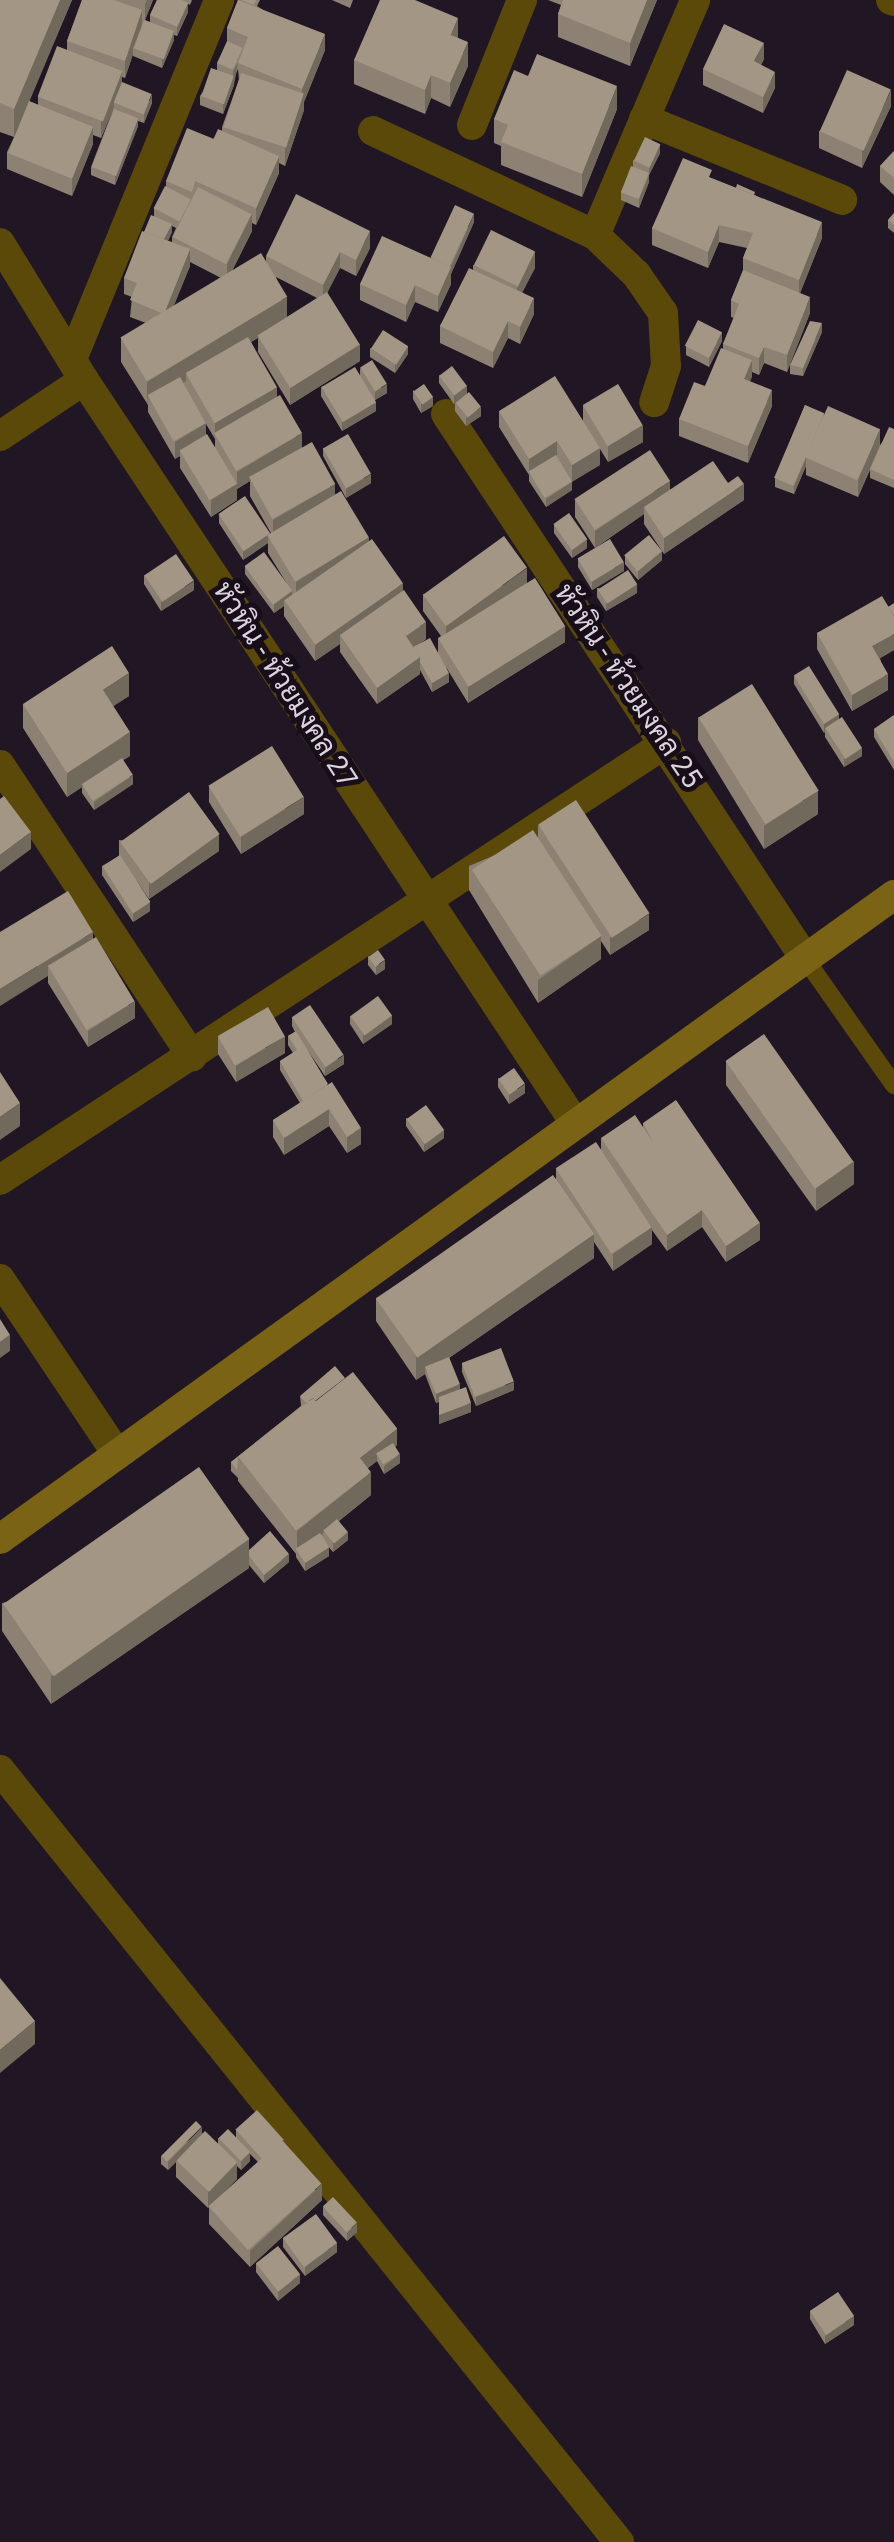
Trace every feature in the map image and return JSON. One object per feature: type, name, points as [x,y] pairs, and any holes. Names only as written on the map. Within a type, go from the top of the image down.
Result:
[{"type":"main road","points":[[0,1539],[894,895]]},
{"type":"street","points":[[0,436],[78,369],[219,0]]},
{"type":"street","points":[[472,125],[522,0]]},
{"type":"street","points":[[594,235],[695,0]]},
{"type":"street","points":[[644,119],[842,200]]},
{"type":"street","points":[[374,132],[594,235],[636,274],[663,312],[666,366],[654,402]]},
{"type":"street","name":"หัวหิน - ห้วยมงคล 27","points":[[0,243],[425,900],[576,1123]]},
{"type":"street","name":"หัวหิน - ห้วยมงคล 25","points":[[446,414],[806,960]]},
{"type":"street","points":[[0,1180],[666,743]]},
{"type":"street","points":[[0,765],[192,1056]]},
{"type":"street","points":[[0,1279],[118,1454]]},
{"type":"street","points":[[0,1770],[619,2542]]},
{"type":"lane","points":[[806,960],[894,1085]]},
{"type":"building","points":[[0,0],[60,0],[14,109],[0,103]]},
{"type":"building","points":[[82,0],[114,0],[142,10],[125,61],[67,41]]},
{"type":"building","points":[[157,0],[188,3],[177,27],[150,15]]},
{"type":"building","points":[[238,0],[325,34],[302,89],[238,63],[248,37],[227,28]]},
{"type":"building","points":[[380,0],[415,0],[458,18],[451,35],[468,42],[450,83],[431,75],[425,90],[354,60]]},
{"type":"building","points":[[563,0],[647,0],[630,43],[558,14]]},
{"type":"building","points":[[144,20],[174,31],[164,59],[134,48]]},
{"type":"building","points":[[724,24],[764,43],[754,61],[775,72],[763,97],[703,69]]},
{"type":"building","points":[[227,41],[243,48],[233,70],[217,63]]},
{"type":"building","points":[[57,46],[122,71],[103,121],[38,96]]},
{"type":"building","points":[[537,54],[617,86],[582,174],[501,142],[508,125],[494,119],[514,70],[528,76]]},
{"type":"building","points":[[211,68],[234,76],[224,104],[201,96]]},
{"type":"building","points":[[847,70],[891,90],[864,151],[820,131]]},
{"type":"building","points":[[241,73],[304,93],[286,148],[223,127]]},
{"type":"building","points":[[122,82],[152,94],[143,114],[114,102]]},
{"type":"building","points":[[29,101],[93,127],[72,179],[8,153]]},
{"type":"building","points":[[114,109],[138,118],[116,176],[92,167]]},
{"type":"building","points":[[187,128],[214,139],[192,192],[166,181]]},
{"type":"building","points":[[218,129],[279,156],[256,208],[195,181]]},
{"type":"building","points":[[645,137],[660,144],[649,168],[634,161]]},
{"type":"building","points":[[894,151],[894,178],[880,166]]},
{"type":"building","points":[[683,158],[712,170],[709,177],[822,222],[799,280],[743,258],[753,233],[719,225],[708,252],[652,228]]},
{"type":"building","points":[[631,166],[649,173],[639,199],[621,192]]},
{"type":"building","points":[[737,184],[755,192],[754,195],[736,188]]},
{"type":"building","points":[[165,186],[191,199],[179,221],[154,208]]},
{"type":"building","points":[[198,187],[251,214],[226,264],[173,237]]},
{"type":"building","points":[[296,194],[370,231],[356,260],[340,252],[323,285],[266,256]]},
{"type":"building","points":[[455,205],[474,214],[450,266],[430,258]]},
{"type":"building","points":[[151,215],[172,224],[164,239],[144,232]]},
{"type":"building","points":[[491,230],[535,251],[518,287],[474,265]]},
{"type":"building","points":[[142,231],[190,249],[164,314],[130,300],[137,283],[124,278]]},
{"type":"building","points":[[382,236],[451,267],[438,296],[415,285],[406,305],[360,284]]},
{"type":"building","points":[[261,253],[287,297],[147,381],[120,337]]},
{"type":"building","points":[[469,268],[534,298],[520,327],[508,321],[493,352],[440,326]]},
{"type":"building","points":[[743,270],[810,297],[787,355],[764,347],[759,358],[723,344],[739,304],[731,300]]},
{"type":"building","points":[[327,292],[360,345],[290,388],[257,335]]},
{"type":"building","points":[[698,320],[722,332],[709,358],[685,346]]},
{"type":"building","points":[[810,321],[822,323],[803,368],[790,365]]},
{"type":"building","points":[[383,330],[408,346],[396,365],[371,348]]},
{"type":"building","points":[[248,337],[277,387],[215,423],[186,373]]},
{"type":"building","points":[[721,348],[752,360],[744,379],[772,390],[748,446],[679,419],[694,382],[705,386]]},
{"type":"building","points":[[372,360],[387,384],[375,391],[360,367]]},
{"type":"building","points":[[452,366],[467,386],[454,396],[439,376]]},
{"type":"building","points":[[355,367],[376,402],[343,422],[322,387]]},
{"type":"building","points":[[555,376],[600,448],[572,465],[557,441],[529,459],[499,411]]},
{"type":"building","points":[[180,377],[206,423],[173,441],[148,395]]},
{"type":"building","points":[[424,384],[433,397],[423,405],[413,391]]},
{"type":"building","points":[[618,384],[643,425],[608,446],[583,405]]},
{"type":"building","points":[[469,392],[481,407],[468,417],[456,403]]},
{"type":"building","points":[[280,395],[302,433],[236,471],[214,433]]},
{"type":"building","points":[[805,405],[824,413],[793,486],[774,478]]},
{"type":"building","points":[[828,406],[880,429],[857,480],[805,457]]},
{"type":"building","points":[[889,427],[894,429],[894,480],[870,469]]},
{"type":"building","points":[[207,434],[237,484],[209,500],[180,450]]},
{"type":"building","points":[[348,434],[371,474],[346,488],[323,448]]},
{"type":"building","points":[[312,442],[335,484],[272,519],[249,477]]},
{"type":"building","points":[[650,450],[670,481],[595,530],[575,499]]},
{"type":"building","points":[[556,455],[572,482],[545,498],[529,471]]},
{"type":"building","points":[[713,461],[728,483],[738,476],[744,484],[664,538],[644,507]]},
{"type":"building","points":[[341,491],[369,537],[295,582],[267,535]]},
{"type":"building","points":[[245,496],[270,533],[244,551],[218,514]]},
{"type":"building","points":[[569,513],[587,539],[572,550],[553,524]]},
{"type":"building","points":[[649,535],[662,551],[637,571],[624,555]]},
{"type":"building","points":[[504,536],[527,568],[446,626],[423,595]]},
{"type":"building","points":[[372,539],[403,583],[315,645],[284,600]]},
{"type":"building","points":[[610,539],[624,562],[591,582],[577,559]]},
{"type":"building","points":[[264,552],[292,591],[273,605],[245,566]]},
{"type":"building","points":[[176,554],[194,581],[162,602],[144,575]]},
{"type":"building","points":[[628,570],[637,584],[607,604],[598,590]]},
{"type":"building","points":[[535,578],[565,626],[469,687],[438,638]]},
{"type":"building","points":[[404,590],[426,622],[406,636],[420,657],[377,688],[340,635]]},
{"type":"building","points":[[882,596],[894,616],[894,634],[872,646],[888,674],[852,695],[817,633]]},
{"type":"building","points":[[430,638],[449,673],[432,683],[413,647]]},
{"type":"building","points":[[112,646],[129,673],[103,690],[130,732],[67,773],[23,704]]},
{"type":"building","points":[[809,666],[839,714],[824,724],[794,676]]},
{"type":"building","points":[[752,684],[819,791],[765,824],[699,717]]},
{"type":"building","points":[[894,715],[894,762],[874,729]]},
{"type":"building","points":[[842,717],[862,748],[845,759],[825,728]]},
{"type":"building","points":[[272,746],[304,797],[240,837],[208,786]]},
{"type":"building","points":[[122,758],[133,775],[93,801],[82,784]]},
{"type":"building","points":[[189,792],[220,834],[151,884],[120,842]]},
{"type":"building","points":[[4,796],[31,832],[0,855],[0,799]]},
{"type":"building","points":[[576,800],[650,913],[612,938],[538,825]]},
{"type":"building","points":[[533,830],[602,936],[540,975],[472,870]]},
{"type":"building","points":[[120,855],[150,902],[133,913],[102,866]]},
{"type":"building","points":[[68,891],[93,932],[0,989],[0,932]]},
{"type":"building","points":[[96,937],[135,1001],[87,1030],[48,966]]},
{"type":"building","points":[[378,950],[385,960],[375,967],[368,957]]},
{"type":"building","points":[[378,996],[392,1015],[365,1035],[350,1016]]},
{"type":"building","points":[[310,1005],[344,1055],[325,1067],[292,1017]]},
{"type":"building","points":[[268,1007],[285,1036],[235,1065],[218,1036]]},
{"type":"building","points":[[296,1031],[328,1084],[303,1101],[280,1061],[297,1050],[288,1036]]},
{"type":"building","points":[[764,1034],[853,1162],[815,1189],[725,1061]]},
{"type":"building","points":[[514,1068],[525,1084],[509,1094],[498,1079]]},
{"type":"building","points":[[0,1072],[20,1103],[0,1117]]},
{"type":"building","points":[[332,1082],[361,1128],[347,1137],[329,1109],[284,1138],[273,1120]]},
{"type":"building","points":[[676,1100],[760,1223],[726,1246],[702,1210],[667,1235],[601,1138],[635,1115],[653,1142],[643,1123]]},
{"type":"building","points":[[426,1105],[444,1130],[425,1144],[407,1119]]},
{"type":"building","points":[[596,1142],[652,1228],[611,1254],[556,1168]]},
{"type":"building","points":[[553,1175],[594,1234],[417,1358],[376,1299]]},
{"type":"building","points":[[0,1319],[10,1335],[0,1342]]},
{"type":"building","points":[[501,1348],[514,1382],[475,1397],[462,1363]]},
{"type":"building","points":[[449,1357],[460,1384],[436,1394],[425,1367]]},
{"type":"building","points":[[335,1366],[345,1378],[315,1401],[313,1398],[306,1403],[300,1396]]},
{"type":"building","points":[[353,1372],[397,1429],[360,1458],[315,1402]]},
{"type":"building","points":[[466,1387],[471,1403],[439,1415],[439,1397]]},
{"type":"building","points":[[313,1398],[371,1472],[296,1531],[238,1456]]},
{"type":"building","points":[[304,1404],[238,1457],[237,1470],[231,1462]]},
{"type":"building","points":[[393,1443],[400,1454],[383,1465],[376,1454]]},
{"type":"building","points":[[199,1467],[249,1539],[54,1676],[3,1604]]},
{"type":"building","points":[[337,1519],[348,1532],[334,1544],[323,1531]]},
{"type":"building","points":[[270,1531],[289,1554],[264,1575],[249,1556],[249,1550]]},
{"type":"building","points":[[320,1533],[329,1547],[305,1563],[296,1549]]},
{"type":"building","points":[[0,1978],[35,2021],[0,2050]]},
{"type":"building","points":[[257,2110],[284,2140],[262,2159],[235,2129]]},
{"type":"building","points":[[196,2121],[202,2127],[167,2161],[161,2156]]},
{"type":"building","points":[[228,2129],[250,2152],[241,2161],[219,2138]]},
{"type":"building","points":[[205,2131],[237,2162],[209,2192],[177,2160]]},
{"type":"building","points":[[282,2140],[321,2184],[248,2250],[208,2206]]},
{"type":"building","points":[[333,2197],[357,2223],[347,2232],[323,2207]]},
{"type":"building","points":[[316,2214],[337,2243],[304,2267],[283,2238]]},
{"type":"building","points":[[278,2246],[300,2274],[278,2292],[256,2263]]},
{"type":"building","points":[[838,2292],[854,2316],[826,2335],[810,2311]]}]
